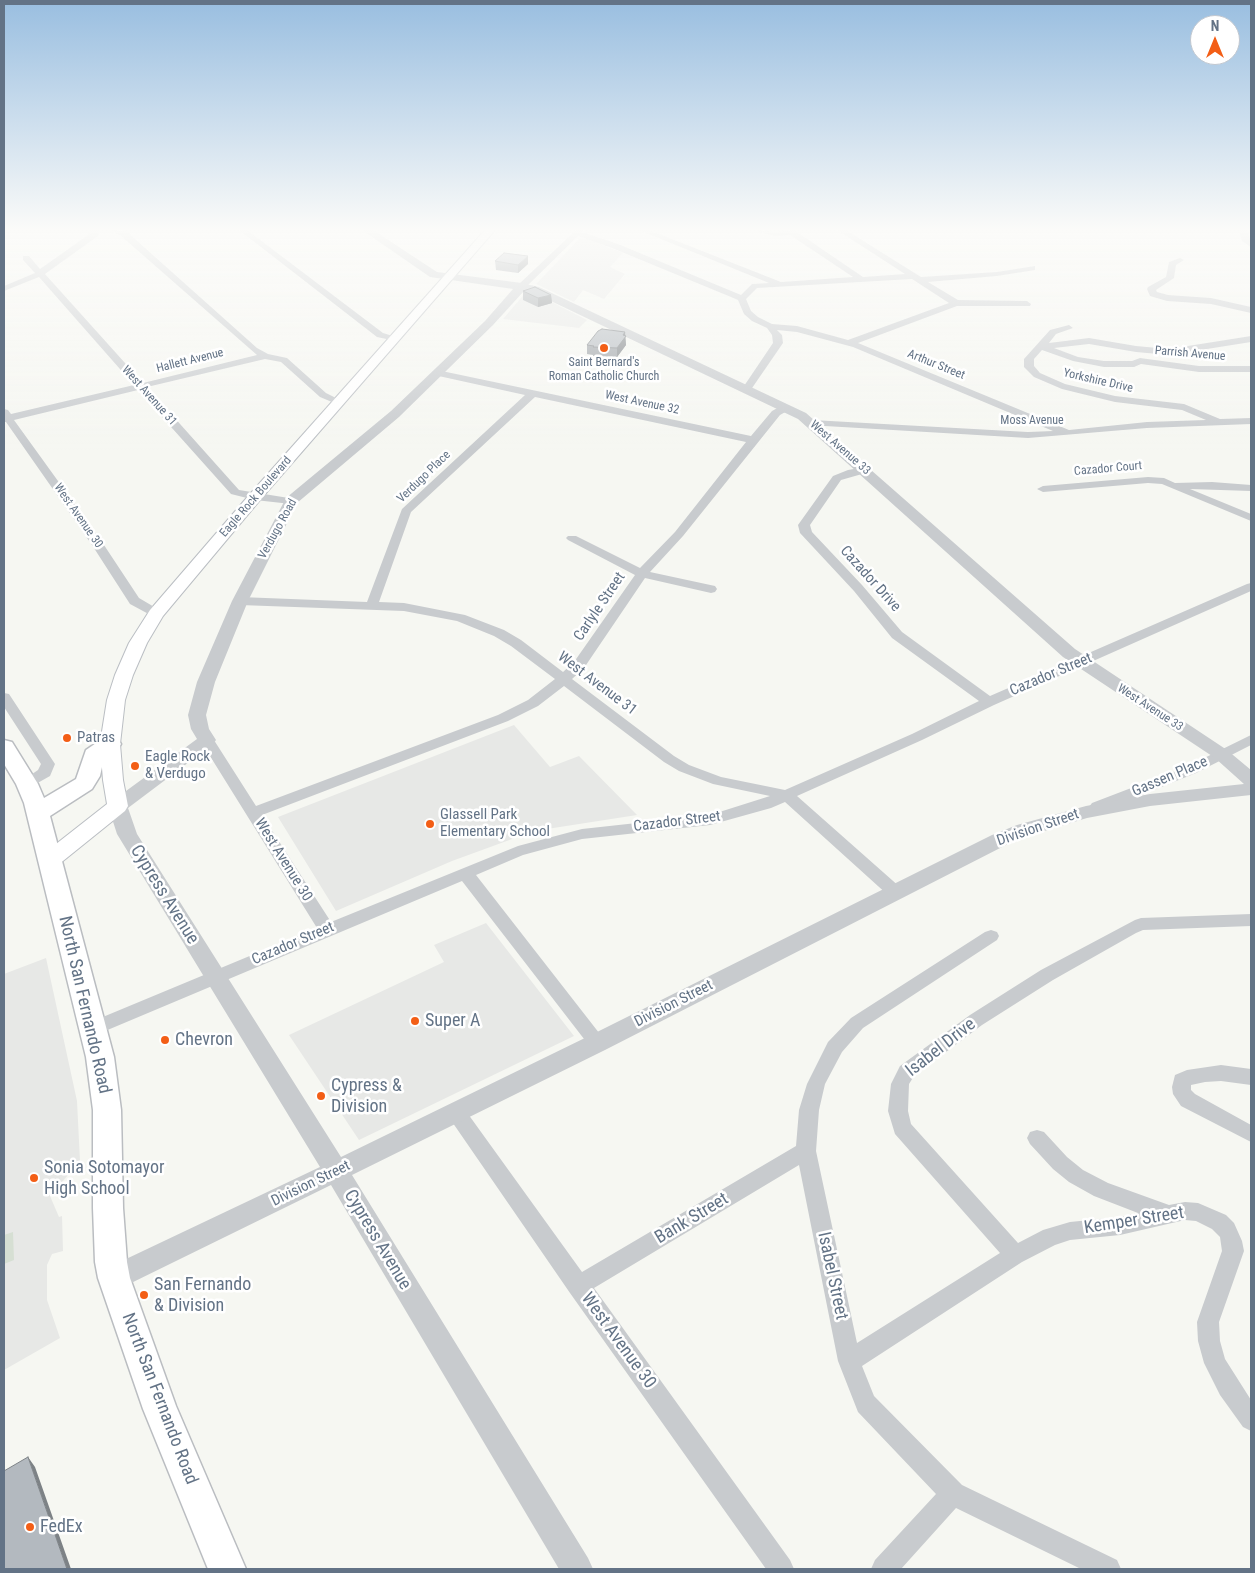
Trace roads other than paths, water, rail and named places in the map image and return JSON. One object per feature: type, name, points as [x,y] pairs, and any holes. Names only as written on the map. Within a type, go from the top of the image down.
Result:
[{"type":"main road","name":"Eagle Rock Boulevard","points":[[118,806],[113,780],[110,744],[116,700],[124,675],[138,643],[156,614],[255,497],[426,303]]},
{"type":"main road","points":[[38,813],[72,793],[87,780],[94,754],[110,744]]},
{"type":"main road","name":"North San Fernando Road","points":[[4,747],[28,786],[38,813],[101,1064],[107,1110],[108,1208],[111,1262],[114,1278],[160,1409],[227,1569]]},
{"type":"main road","points":[[28,786],[72,793]]},
{"type":"main road","points":[[50,860],[118,806]]},
{"type":"street","name":"West Avenue 31","points":[[65,303],[235,492],[255,497],[291,501]]},
{"type":"street","points":[[202,303],[254,350],[265,356],[284,360],[323,395],[339,402]]},
{"type":"street","points":[[339,303],[380,335],[394,339]]},
{"type":"street","name":"Verdugo Road","points":[[206,740],[200,729],[197,715],[199,703],[222,641],[240,601],[291,501],[395,414],[489,323],[506,303]]},
{"type":"street","name":"West Avenue 33","points":[[566,303],[747,388],[812,423],[1080,662],[1221,754],[1251,780]]},
{"type":"street","name":"Arthur Street","points":[[744,303],[748,312],[755,319],[770,326],[797,329],[848,343],[1068,433]]},
{"type":"street","points":[[848,343],[955,303]]},
{"type":"street","points":[[985,303],[1027,304]]},
{"type":"street","points":[[1222,303],[1251,310]]},
{"type":"street","points":[[747,388],[778,343],[777,334],[770,326]]},
{"type":"street","points":[[1040,346],[1053,332],[1069,328]]},
{"type":"street","points":[[1040,346],[1089,341],[1136,349],[1181,351],[1251,339]]},
{"type":"street","name":"Parrish Avenue","points":[[1040,346],[1076,359],[1096,363],[1122,365],[1134,364],[1140,361],[1199,368],[1251,369]]},
{"type":"street","name":"Yorkshire Drive","points":[[1040,346],[1028,363],[1037,375],[1052,383],[1126,401],[1176,405],[1194,410],[1219,422]]},
{"type":"street","points":[[1136,349],[1140,361]]},
{"type":"street","name":"Hallett Avenue","points":[[5,416],[265,356]]},
{"type":"street","name":"West Avenue 32","points":[[437,373],[753,440]]},
{"type":"street","name":"Verdugo Place","points":[[372,605],[406,511],[534,393]]},
{"type":"street","name":"Carlyle Street","points":[[253,813],[503,718],[533,703],[564,680],[579,665],[642,574],[679,534],[776,413],[785,408]]},
{"type":"street","name":"West Avenue 30","points":[[5,416],[93,537],[134,601],[156,614]]},
{"type":"street","name":"Moss Avenue","points":[[812,423],[1028,435],[1147,425],[1251,421]]},
{"type":"street","name":"Cazador Drive","points":[[865,470],[852,472],[837,478],[804,524],[806,533],[858,588],[897,635],[989,702]]},
{"type":"street","name":"Cazador Court","points":[[1043,489],[1148,480],[1164,480],[1174,486]]},
{"type":"street","points":[[1174,486],[1212,485],[1251,488]]},
{"type":"street","points":[[1174,486],[1251,518]]},
{"type":"street","points":[[572,538],[642,574],[711,589]]},
{"type":"street","name":"Cazador Street","points":[[92,1029],[518,851],[560,838],[620,828],[676,825],[710,820],[751,809],[787,795],[989,702],[1251,587]]},
{"type":"street","name":"West Avenue 31","points":[[240,601],[372,605],[427,610],[478,624],[516,643],[684,768],[718,781],[787,795]]},
{"type":"street","points":[[4,697],[48,764],[45,773],[28,786]]},
{"type":"street","name":"Gassen Place","points":[[1086,812],[1191,770],[1251,739]]},
{"type":"street","points":[[118,806],[206,740]]},
{"type":"street","name":"West Avenue 30","points":[[206,740],[327,930]]},
{"type":"street","name":"Division Street","points":[[114,1278],[456,1113],[999,840],[1024,830],[1086,812],[1150,800],[1251,788]]},
{"type":"street","points":[[787,795],[895,892]]},
{"type":"street","name":"Cypress Avenue","points":[[118,806],[126,834],[216,976],[577,1569]]},
{"type":"street","points":[[465,873],[597,1043]]},
{"type":"street","name":"Isabel Drive","points":[[1015,1255],[902,1128],[898,1110],[900,1084],[907,1071],[976,1020],[1047,975],[1141,924],[1251,920]]},
{"type":"street","name":"Isabel Street","points":[[991,936],[857,1023],[835,1048],[816,1084],[809,1110],[806,1151],[850,1361],[866,1404],[953,1494],[1108,1569]]},
{"type":"street","points":[[1251,1077],[1222,1072],[1187,1078],[1182,1081],[1180,1087],[1188,1100],[1251,1134]]},
{"type":"street","name":"West Avenue 30","points":[[456,1113],[781,1569]]},
{"type":"street","points":[[1037,1138],[1060,1163],[1101,1190],[1170,1215]]},
{"type":"street","name":"Bank Street","points":[[578,1286],[806,1151]]},
{"type":"street","name":"Kemper Street","points":[[1015,1255],[1050,1237],[1070,1231],[1120,1226],[1185,1211],[1198,1212],[1209,1216],[1227,1230],[1232,1241],[1233,1252],[1208,1322],[1209,1341],[1220,1371],[1249,1415]]},
{"type":"street","points":[[850,1361],[1015,1255]]},
{"type":"street","points":[[884,1569],[953,1494]]},
{"type":"place","name":"Saint Bernard's Roman Catholic Church","points":[[604,348]]},
{"type":"place","name":"Patras","points":[[67,738]]},
{"type":"place","name":"Eagle Rock & Verdugo","points":[[135,766]]},
{"type":"place","name":"Glassell Park Elementary School","points":[[430,824]]},
{"type":"place","name":"Super A","points":[[415,1021]]},
{"type":"place","name":"Chevron","points":[[165,1040]]},
{"type":"place","name":"Cypress & Division","points":[[321,1096]]},
{"type":"place","name":"Sonia Sotomayor High School","points":[[34,1178]]},
{"type":"place","name":"San Fernando & Division","points":[[144,1295]]},
{"type":"place","name":"FedEx","points":[[30,1527]]}]
